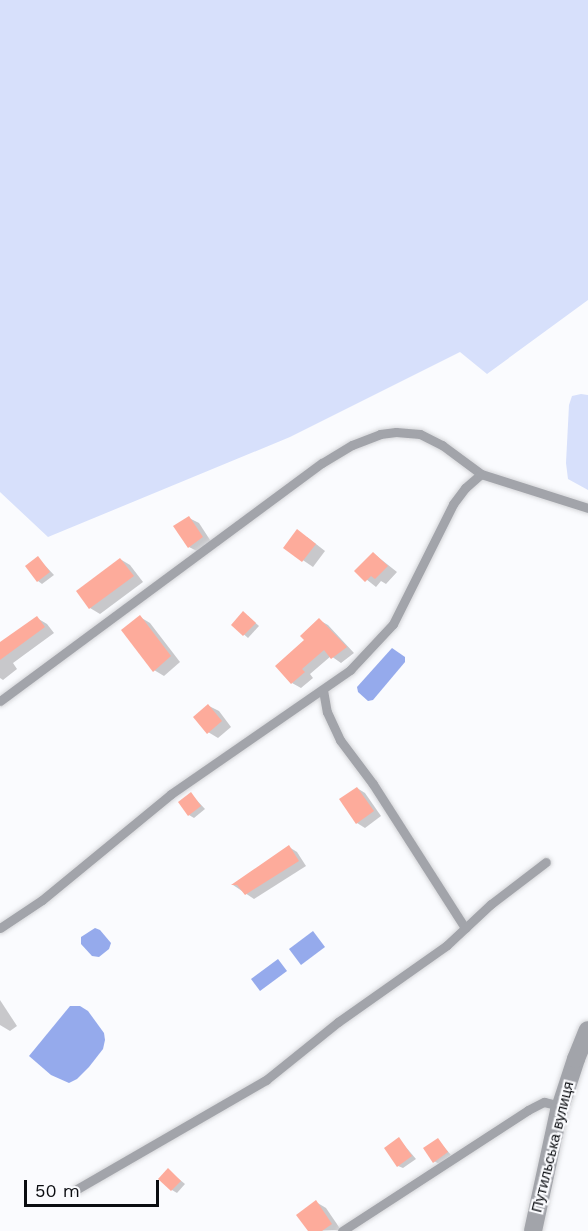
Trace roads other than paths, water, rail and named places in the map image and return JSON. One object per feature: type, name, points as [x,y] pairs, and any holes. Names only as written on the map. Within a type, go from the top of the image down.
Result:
[{"type":"street","name":"Путильська вулиця","points":[[533,1231],[561,1106],[588,1030]]},
{"type":"lane","points":[[0,701],[322,463],[352,445],[380,434],[396,432],[420,434],[442,445],[481,474],[588,508]]},
{"type":"lane","points":[[0,928],[42,900],[171,794],[350,670],[388,631],[453,504],[465,488],[481,474]]},
{"type":"lane","points":[[323,690],[327,712],[340,740],[373,784],[465,928]]},
{"type":"lane","points":[[77,1189],[266,1080],[338,1022],[433,956],[546,862]]},
{"type":"lane","points":[[342,1231],[533,1107],[544,1102],[561,1106]]},
{"type":"water","points":[[392,648],[405,657],[405,662],[373,700],[368,701],[358,692],[357,687]]},
{"type":"water","points":[[95,928],[100,930],[111,943],[109,949],[99,957],[92,956],[81,944],[81,937]]},
{"type":"water","points":[[313,931],[325,947],[301,965],[289,949]]},
{"type":"water","points":[[278,959],[287,971],[260,991],[251,979]]},
{"type":"water","points":[[70,1006],[80,1006],[88,1011],[104,1033],[105,1040],[103,1049],[89,1067],[77,1079],[69,1083],[51,1075],[29,1056]]}]
